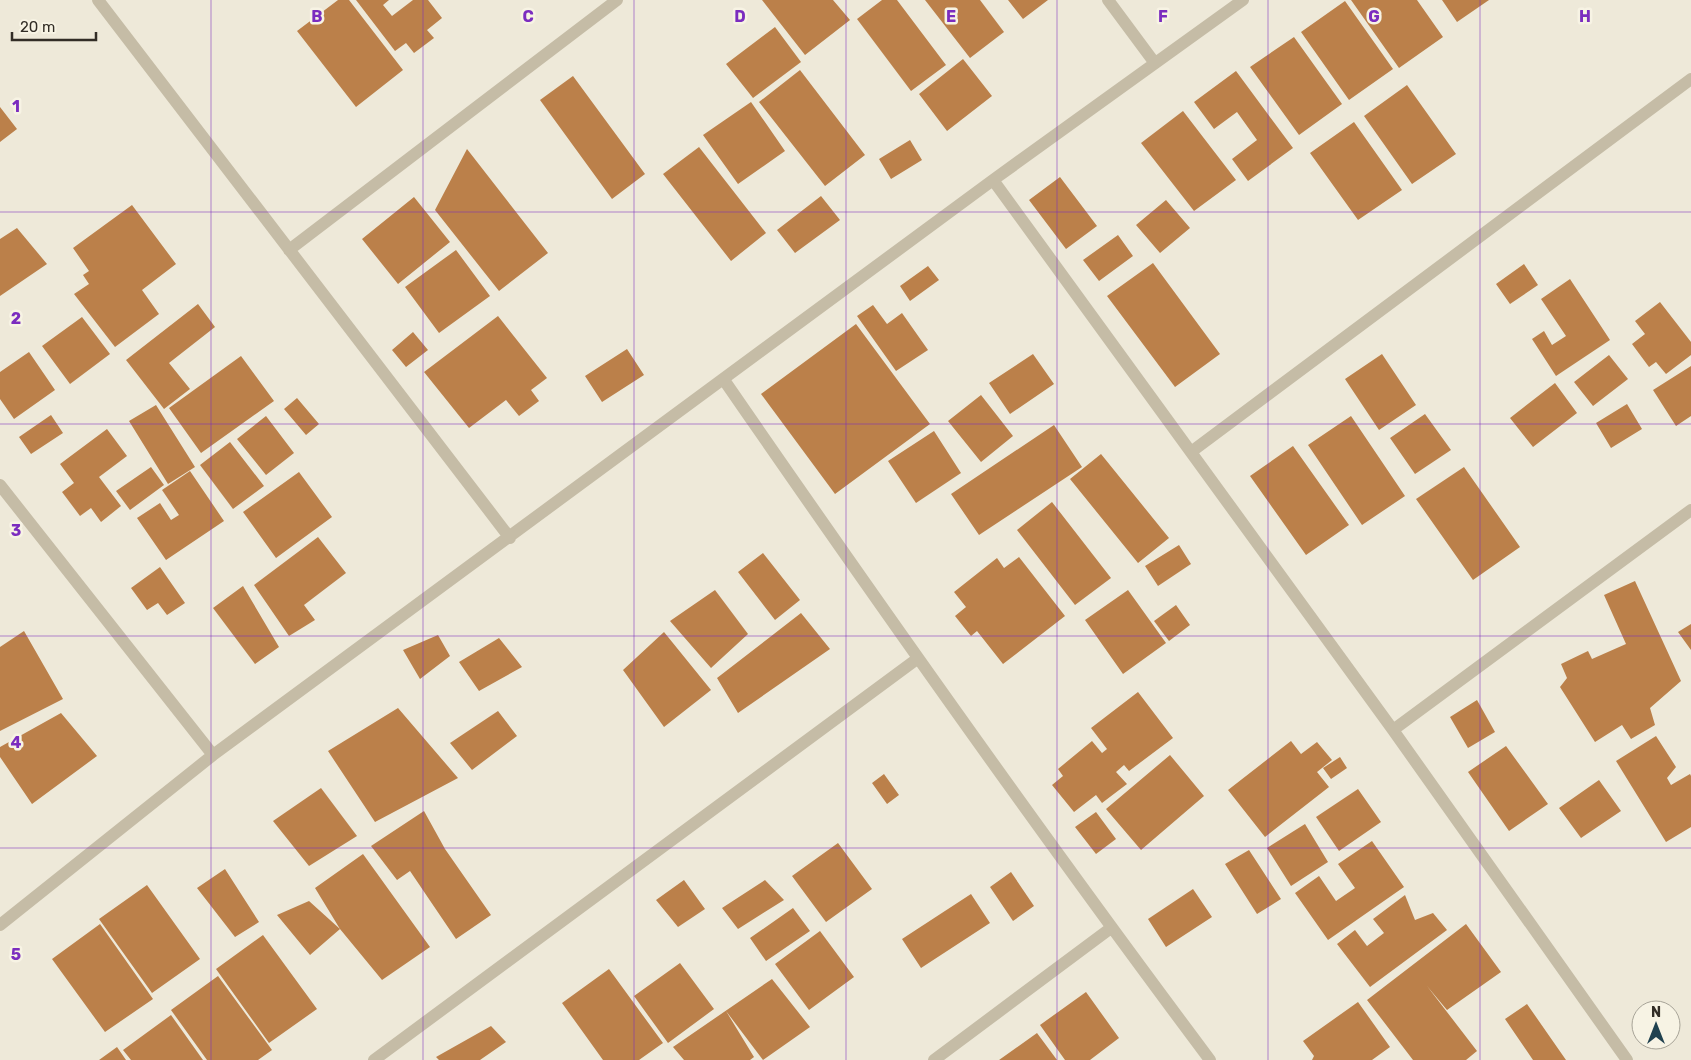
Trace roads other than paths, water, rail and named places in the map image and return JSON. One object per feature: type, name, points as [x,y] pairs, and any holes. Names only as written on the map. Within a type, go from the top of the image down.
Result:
[{"type":"street","points":[[98,0],[510,538]]},
{"type":"street","points":[[289,250],[617,0]]},
{"type":"street","points":[[1108,0],[1154,62]]},
{"type":"street","points":[[0,925],[213,755],[510,538],[993,180],[1154,62],[1243,0]]},
{"type":"street","points":[[1190,452],[1691,79]]},
{"type":"street","points":[[993,180],[1393,730],[1627,1060]]},
{"type":"street","points":[[724,380],[917,659],[1111,928],[1210,1060]]},
{"type":"street","points":[[0,486],[213,755]]},
{"type":"street","points":[[1393,730],[1691,510]]},
{"type":"street","points":[[374,1060],[917,659]]},
{"type":"street","points":[[934,1060],[1111,928]]}]
